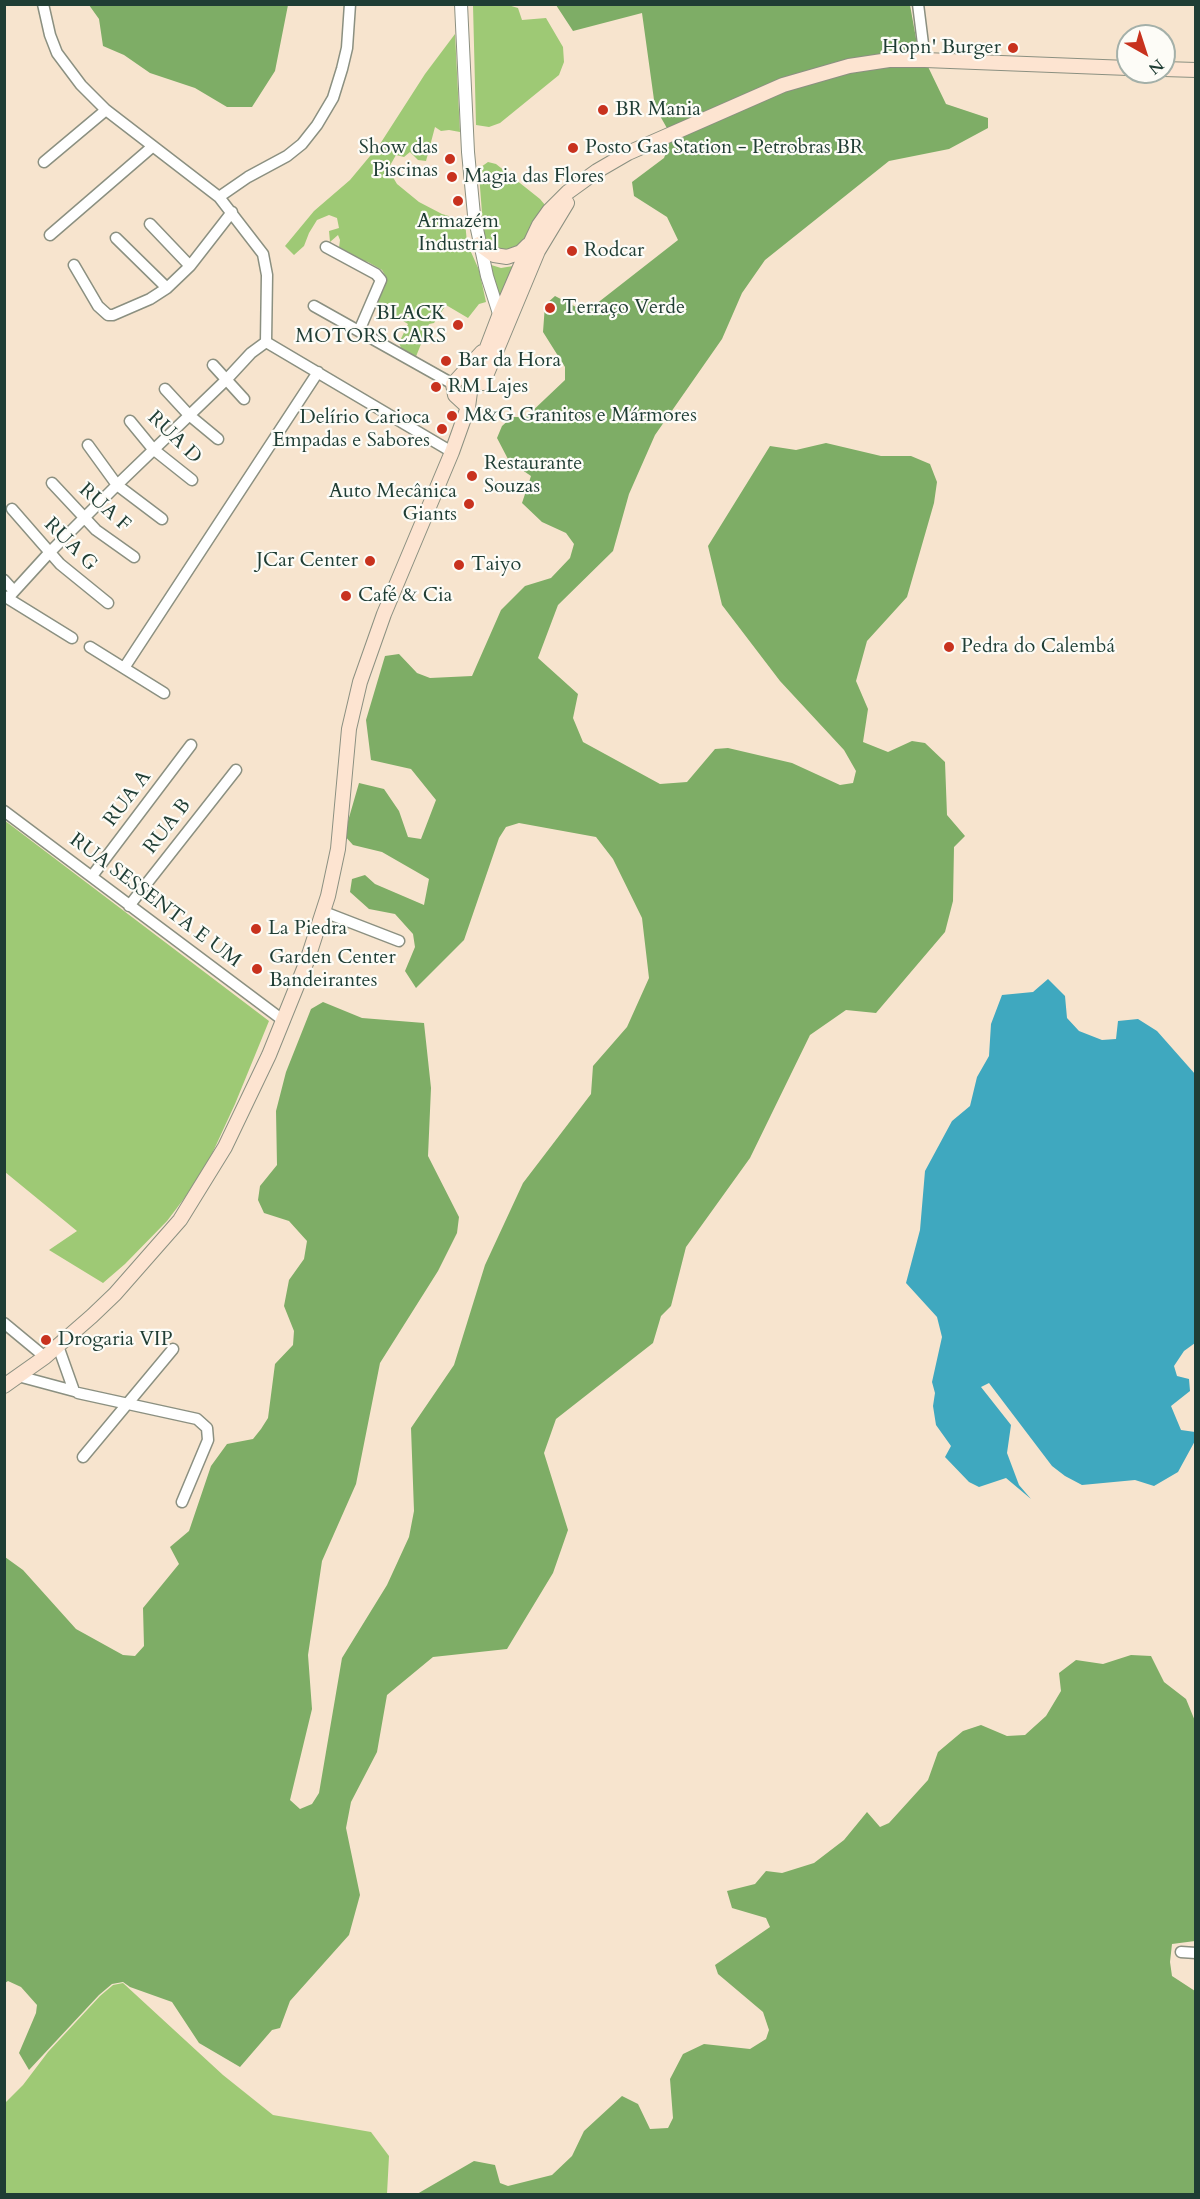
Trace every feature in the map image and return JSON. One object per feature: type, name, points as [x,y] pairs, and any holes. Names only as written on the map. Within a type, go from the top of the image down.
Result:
[{"type":"main road","points":[[468,407],[455,394],[453,384],[495,341],[500,316],[539,225],[568,192],[628,153],[783,85],[849,66],[889,60],[925,60],[1116,68]]},
{"type":"main road","points":[[1176,69],[1196,70]]},
{"type":"main road","points":[[4,1386],[45,1357],[115,1294],[180,1220],[225,1147],[284,1020],[324,912],[338,849],[349,729],[360,682],[384,614],[452,452],[468,407],[470,392],[550,228],[583,182]]},
{"type":"main road","points":[[479,244],[494,255],[507,257],[521,252],[530,244]]},
{"type":"street","points":[[44,4],[50,35],[57,53],[81,85],[106,110],[219,197],[263,254],[267,275],[266,342]]},
{"type":"street","points":[[219,197],[295,150],[317,125],[333,98],[342,69],[347,48],[350,4]]},
{"type":"street","points":[[461,4],[468,152],[479,244],[500,316]]},
{"type":"street","points":[[918,4],[925,60]]},
{"type":"street","points":[[44,162],[106,110]]},
{"type":"street","points":[[50,235],[152,147]]},
{"type":"street","points":[[74,265],[98,306],[108,315],[113,315],[150,299],[167,288],[190,266],[231,212]]},
{"type":"street","points":[[150,225],[190,266]]},
{"type":"street","points":[[116,238],[167,288]]},
{"type":"street","points":[[326,247],[379,276],[381,283],[359,331]]},
{"type":"street","points":[[314,306],[453,384]]},
{"type":"street","points":[[266,342],[452,452]]},
{"type":"street","points":[[9,595],[153,449],[251,353],[266,342]]},
{"type":"street","points":[[213,365],[244,399]]},
{"type":"street","points":[[124,668],[318,372]]},
{"type":"street","points":[[165,389],[189,415],[218,439]]},
{"type":"street","name":"RUA D","points":[[130,421],[153,449],[192,480]]},
{"type":"street","points":[[88,445],[117,485],[162,519]]},
{"type":"street","name":"RUA F","points":[[52,483],[96,530],[134,557]]},
{"type":"street","name":"RUA G","points":[[12,509],[49,553],[73,576],[108,603]]},
{"type":"street","points":[[4,580],[9,595],[72,638]]},
{"type":"street","points":[[90,647],[164,693]]},
{"type":"street","name":"RUA A","points":[[92,876],[191,745]]},
{"type":"street","name":"RUA B","points":[[129,906],[236,770]]},
{"type":"street","name":"RUA SESSENTA E UM","points":[[4,811],[284,1020]]},
{"type":"street","points":[[324,912],[399,942]]},
{"type":"street","points":[[4,1323],[45,1357]]},
{"type":"street","points":[[18,1376],[74,1391],[58,1346]]},
{"type":"street","points":[[83,1457],[172,1349]]},
{"type":"street","points":[[78,1393],[197,1419],[207,1428],[208,1440],[182,1502]]},
{"type":"street","points":[[1181,1952],[1196,1953]]},
{"type":"green space","points":[[89,5],[288,5],[275,71],[252,107],[227,107],[195,88],[150,73],[124,55],[103,46],[99,19]]},
{"type":"green space","points":[[473,5],[508,5],[518,8],[522,20],[546,18],[563,47],[564,62],[559,75],[500,123],[489,127],[476,125]]},
{"type":"green space","points":[[556,5],[910,5],[917,44],[946,104],[988,118],[988,128],[949,149],[889,161],[765,260],[742,293],[722,339],[655,435],[629,494],[613,551],[558,605],[538,658],[578,694],[573,718],[583,742],[660,784],[687,782],[715,749],[728,748],[792,763],[840,785],[853,783],[856,771],[844,750],[780,681],[722,605],[708,546],[770,446],[796,450],[826,443],[881,456],[911,456],[930,464],[937,482],[934,503],[907,597],[867,641],[856,681],[868,709],[863,742],[888,752],[912,741],[925,743],[945,762],[947,815],[965,836],[954,847],[953,901],[945,932],[876,1013],[846,1010],[810,1035],[750,1158],[686,1247],[671,1306],[661,1316],[653,1343],[556,1419],[544,1453],[568,1530],[553,1573],[507,1649],[433,1657],[387,1695],[377,1752],[351,1802],[346,1828],[360,1895],[349,1935],[290,2001],[280,2028],[272,2030],[240,2067],[199,2043],[172,2002],[130,1987],[123,1982],[112,1984],[99,1995],[29,2070],[19,2053],[36,2013],[37,2005],[21,1987],[8,1981],[5,1983],[5,1557],[23,1570],[76,1629],[123,1655],[135,1656],[144,1646],[143,1608],[179,1564],[170,1547],[189,1531],[211,1466],[227,1444],[253,1439],[268,1418],[275,1364],[293,1345],[294,1331],[284,1306],[289,1280],[304,1259],[307,1241],[289,1221],[264,1213],[258,1200],[260,1186],[277,1165],[276,1111],[286,1072],[311,1009],[323,1002],[362,1018],[424,1023],[431,1088],[428,1156],[459,1217],[457,1233],[438,1271],[380,1363],[356,1484],[322,1561],[308,1655],[312,1709],[290,1800],[300,1809],[312,1804],[319,1793],[342,1658],[387,1585],[409,1537],[414,1511],[411,1428],[454,1365],[485,1265],[523,1183],[591,1094],[593,1066],[627,1027],[649,978],[642,918],[613,859],[596,837],[519,823],[506,827],[499,838],[464,940],[416,988],[405,971],[415,947],[413,934],[395,914],[369,909],[350,892],[352,879],[365,875],[375,884],[424,905],[429,879],[382,852],[353,845],[344,835],[359,783],[384,789],[399,811],[408,837],[421,839],[436,800],[411,769],[371,760],[366,720],[385,656],[399,654],[417,673],[430,678],[472,676],[501,610],[525,586],[551,578],[570,558],[574,544],[566,533],[542,522],[522,503],[531,476],[509,461],[497,438],[502,426],[512,417],[526,417],[565,380],[565,367],[543,332],[545,305],[555,296],[578,308],[591,308],[678,240],[667,217],[634,196],[632,182],[664,158],[669,145],[668,130],[655,107],[642,13],[573,31]]},
{"type":"green space","points":[[455,34],[460,132],[441,131],[435,127],[426,161],[418,160],[410,152],[404,157],[396,155],[388,169],[397,184],[419,202],[442,214],[465,221],[467,243],[479,270],[486,302],[479,304],[468,318],[446,305],[434,323],[429,324],[415,359],[402,350],[399,343],[408,324],[375,304],[384,289],[386,277],[382,270],[368,262],[355,259],[339,248],[338,235],[330,242],[329,231],[339,228],[337,218],[329,215],[317,220],[304,246],[294,255],[285,246],[314,211],[350,180],[380,144],[425,74]]},
{"type":"green space","points":[[488,162],[496,164],[545,205],[544,211],[516,250],[500,254],[484,239],[479,174],[481,167]]},
{"type":"green space","points":[[488,264],[501,268],[519,265],[500,308]]},
{"type":"green space","points":[[4,820],[269,1021],[211,1156],[186,1196],[167,1221],[103,1283],[49,1250],[77,1231],[5,1172]]},
{"type":"green space","points":[[1131,1655],[1151,1656],[1164,1682],[1186,1699],[1195,1721],[1195,1941],[1172,1944],[1170,1962],[1172,1976],[1195,1991],[1195,2194],[417,2194],[474,2161],[495,2165],[500,2183],[508,2186],[552,2175],[572,2156],[584,2131],[622,2096],[638,2104],[650,2129],[668,2128],[673,2118],[670,2079],[683,2054],[704,2044],[750,2049],[766,2039],[769,2030],[763,2012],[718,1974],[715,1965],[770,1927],[766,1918],[732,1908],[727,1891],[755,1884],[766,1871],[782,1873],[814,1863],[844,1840],[867,1812],[880,1827],[889,1823],[928,1780],[938,1752],[963,1731],[981,1725],[1007,1736],[1025,1735],[1046,1716],[1061,1691],[1059,1673],[1076,1660],[1103,1664]]},
{"type":"green space","points":[[123,1983],[223,2075],[273,2115],[371,2132],[389,2156],[387,2194],[5,2194],[5,2103],[100,1996],[113,1985]]},
{"type":"water","points":[[1048,979],[1065,996],[1067,1018],[1079,1031],[1102,1040],[1116,1039],[1118,1021],[1138,1019],[1157,1031],[1195,1074],[1195,1343],[1184,1351],[1174,1366],[1177,1376],[1189,1379],[1190,1391],[1171,1406],[1181,1430],[1195,1432],[1196,1439],[1178,1472],[1154,1486],[1135,1480],[1082,1485],[1052,1466],[989,1383],[981,1387],[1011,1425],[1007,1453],[1019,1485],[1031,1499],[1006,1478],[979,1487],[969,1482],[945,1457],[951,1446],[936,1425],[933,1406],[935,1393],[932,1382],[942,1337],[937,1317],[906,1283],[920,1230],[925,1171],[952,1121],[970,1106],[977,1077],[989,1056],[991,1024],[1002,995],[1033,992]]},
{"type":"place","name":"Hopn' Burger","points":[[1013,48]]},
{"type":"place","name":"BR Mania","points":[[603,110]]},
{"type":"place","name":"Posto Gas Station - Petrobras BR","points":[[573,148]]},
{"type":"place","name":"Show das Piscinas","points":[[450,159]]},
{"type":"place","name":"Magia das Flores","points":[[452,177]]},
{"type":"place","name":"Armazém Industrial","points":[[458,201]]},
{"type":"place","name":"Rodcar","points":[[572,251]]},
{"type":"place","name":"Terraço Verde","points":[[550,308]]},
{"type":"place","name":"BLACK MOTORS CARS","points":[[458,325]]},
{"type":"place","name":"Bar da Hora","points":[[446,361]]},
{"type":"place","name":"RM Lajes","points":[[436,387]]},
{"type":"place","name":"M&G Granitos e Mármores","points":[[452,416]]},
{"type":"place","name":"Delírio Carioca Empadas e Sabores","points":[[442,429]]},
{"type":"place","name":"Restaurante Souzas","points":[[472,476]]},
{"type":"place","name":"Auto Mecânica Giants","points":[[469,504]]},
{"type":"place","name":"JCar Center","points":[[370,561]]},
{"type":"place","name":"Taiyo","points":[[459,565]]},
{"type":"place","name":"Café & Cia","points":[[346,596]]},
{"type":"place","name":"Pedra do Calembá","points":[[949,647]]},
{"type":"place","name":"La Piedra","points":[[256,929]]},
{"type":"place","name":"Garden Center Bandeirantes","points":[[257,969]]},
{"type":"place","name":"Drogaria VIP","points":[[46,1340]]}]
